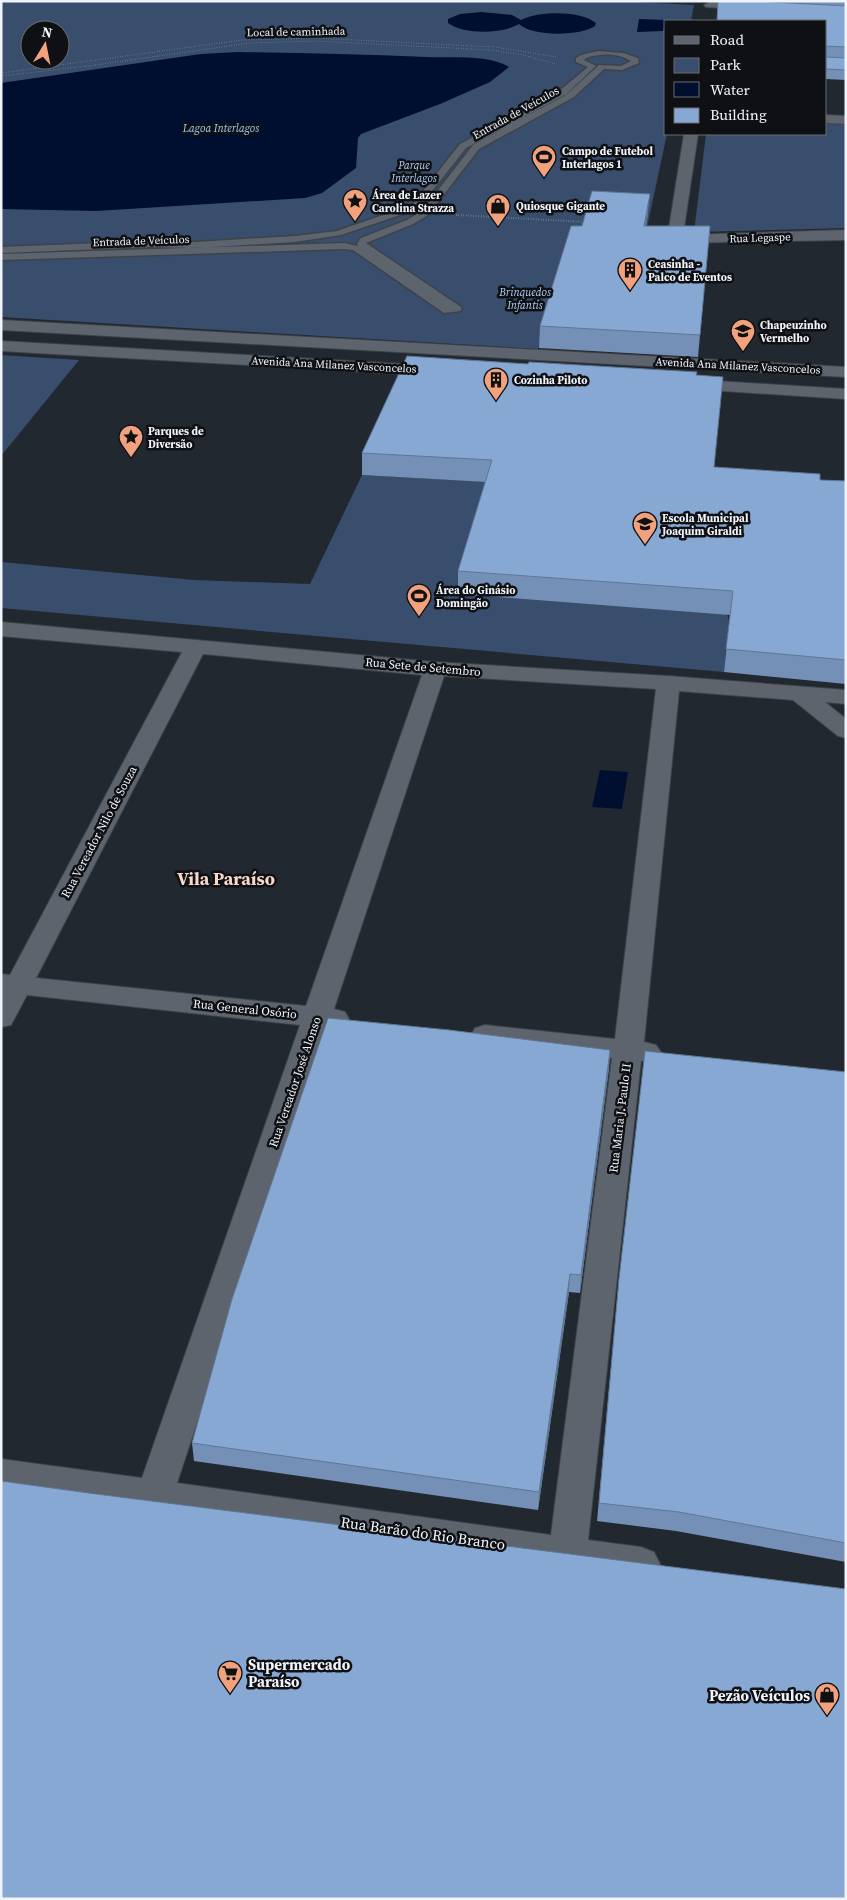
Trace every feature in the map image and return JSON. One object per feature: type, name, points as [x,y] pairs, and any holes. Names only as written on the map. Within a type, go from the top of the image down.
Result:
[{"type":"street","points":[[710,7],[768,8]]},
{"type":"street","points":[[827,119],[846,120]]},
{"type":"street","name":"Rua Legaspe","points":[[691,135],[675,240],[846,235]]},
{"type":"street","name":"Avenida Ana Milanez Vasconcelos","points":[[1,325],[846,372]]},
{"type":"street","points":[[39,348],[55,328]]},
{"type":"street","name":"Avenida Ana Milanez Vasconcelos","points":[[1,346],[455,372]]},
{"type":"street","points":[[405,369],[413,348]]},
{"type":"street","name":"Avenida Ana Milanez Vasconcelos","points":[[664,383],[846,394]]},
{"type":"street","name":"Rua Sete de Setembro","points":[[1,629],[435,668],[846,697]]},
{"type":"street","name":"Rua Vereador Nilo de Souza","points":[[1,1018],[10,984],[196,647]]},
{"type":"street","name":"Rua Vereador José Alonso","points":[[154,1496],[435,668]]},
{"type":"street","name":"Rua Maria J. Paulo II","points":[[568,1553],[628,1050],[668,683]]},
{"type":"street","points":[[799,693],[846,731]]},
{"type":"street","name":"Rua General Osório","points":[[10,984],[365,1022]]},
{"type":"street","points":[[463,1033],[668,1055]]},
{"type":"street","name":"Rua Barão do Rio Branco","points":[[1,1474],[673,1568]]},
{"type":"lane","name":"Entrada de Veículos","points":[[1,250],[151,244],[196,245],[295,239],[338,233],[415,207],[462,146],[561,94],[592,66],[578,60],[586,55],[615,54],[635,60],[635,64],[630,66],[602,67],[571,95],[476,147],[425,213],[410,222],[364,240],[361,243],[363,247],[458,309],[447,311],[356,248],[344,246],[1,257]]},
{"type":"path","name":"Local de caminhada","points":[[1,74],[242,40],[315,38],[495,47],[556,57],[588,70]]},
{"type":"path","points":[[1,74],[88,66],[250,43],[315,41],[492,50],[523,55],[557,64]]},
{"type":"path","points":[[425,213],[588,222]]},
{"type":"green space","name":"Parque Interlagos","points":[[1,1],[620,1],[694,5],[691,20],[664,20],[664,135],[667,135],[643,246],[570,246],[538,349],[1,317]]},
{"type":"green space","points":[[827,123],[846,124],[846,228],[694,232],[706,135],[827,135]]},
{"type":"green space","points":[[1,355],[79,360],[1,456]]},
{"type":"green space","points":[[362,475],[492,482],[727,614],[729,621],[724,672],[1,608],[1,562],[194,580],[310,584]]},
{"type":"water","points":[[481,12],[512,15],[521,20],[537,15],[559,13],[580,16],[596,23],[595,26],[579,32],[557,34],[534,31],[519,24],[503,30],[484,32],[464,30],[448,23],[448,19],[460,14]]},
{"type":"water","points":[[639,19],[667,20],[664,20],[663,31],[637,32]]},
{"type":"water","name":"Lagoa Interlagos","points":[[238,52],[480,58],[509,67],[490,82],[440,104],[361,134],[358,138],[356,168],[322,193],[305,198],[96,211],[1,209],[1,83],[201,54]]},
{"type":"water","points":[[600,770],[628,772],[622,809],[592,807]]},
{"type":"building","points":[[718,1],[846,6],[846,47],[827,46],[827,20],[717,20]]},
{"type":"building","points":[[827,57],[846,58],[846,70],[827,69]]},
{"type":"building","name":"Ceasinha - Palco de Eventos","points":[[592,191],[650,194],[644,226],[710,226],[700,335],[540,326],[571,226],[582,226]]},
{"type":"building","name":"Escola Municipal Joaquim Giraldi","points":[[407,356],[697,372],[696,375],[723,377],[714,467],[820,474],[820,480],[846,481],[846,660],[726,649],[733,591],[458,571],[492,460],[362,453]]},
{"type":"building","points":[[328,1018],[449,1030],[610,1050],[581,1275],[570,1274],[539,1492],[192,1443],[232,1299]]},
{"type":"building","points":[[645,1051],[846,1072],[846,1543],[679,1512],[599,1503],[619,1279]]},
{"type":"building","points":[[1,1481],[846,1589],[846,1899],[1,1899]]},
{"type":"place","name":"Campo de Futebol Interlagos 1","points":[[544,178]]},
{"type":"place","name":"Área de Lazer Carolina Strazza","points":[[355,222]]},
{"type":"place","name":"Quiosque Gigante","points":[[498,227]]},
{"type":"place","name":"Ceasinha - Palco de Eventos","points":[[630,291]]},
{"type":"place","name":"Chapeuzinho Vermelho","points":[[743,352]]},
{"type":"place","name":"Cozinha Piloto","points":[[496,401]]},
{"type":"place","name":"Parques de Diversão","points":[[131,458]]},
{"type":"place","name":"Escola Municipal Joaquim Giraldi","points":[[645,545]]},
{"type":"place","name":"Área do Ginásio Domingão","points":[[419,617]]},
{"type":"place","name":"Supermercado Paraíso","points":[[230,1694]]},
{"type":"place","name":"Pezão Veículos","points":[[827,1716]]},
{"type":"district","name":"Vila Paraíso","points":[[226,878]]},
{"type":"park label","name":"Brinquedos Infantis","points":[[525,298]]}]
